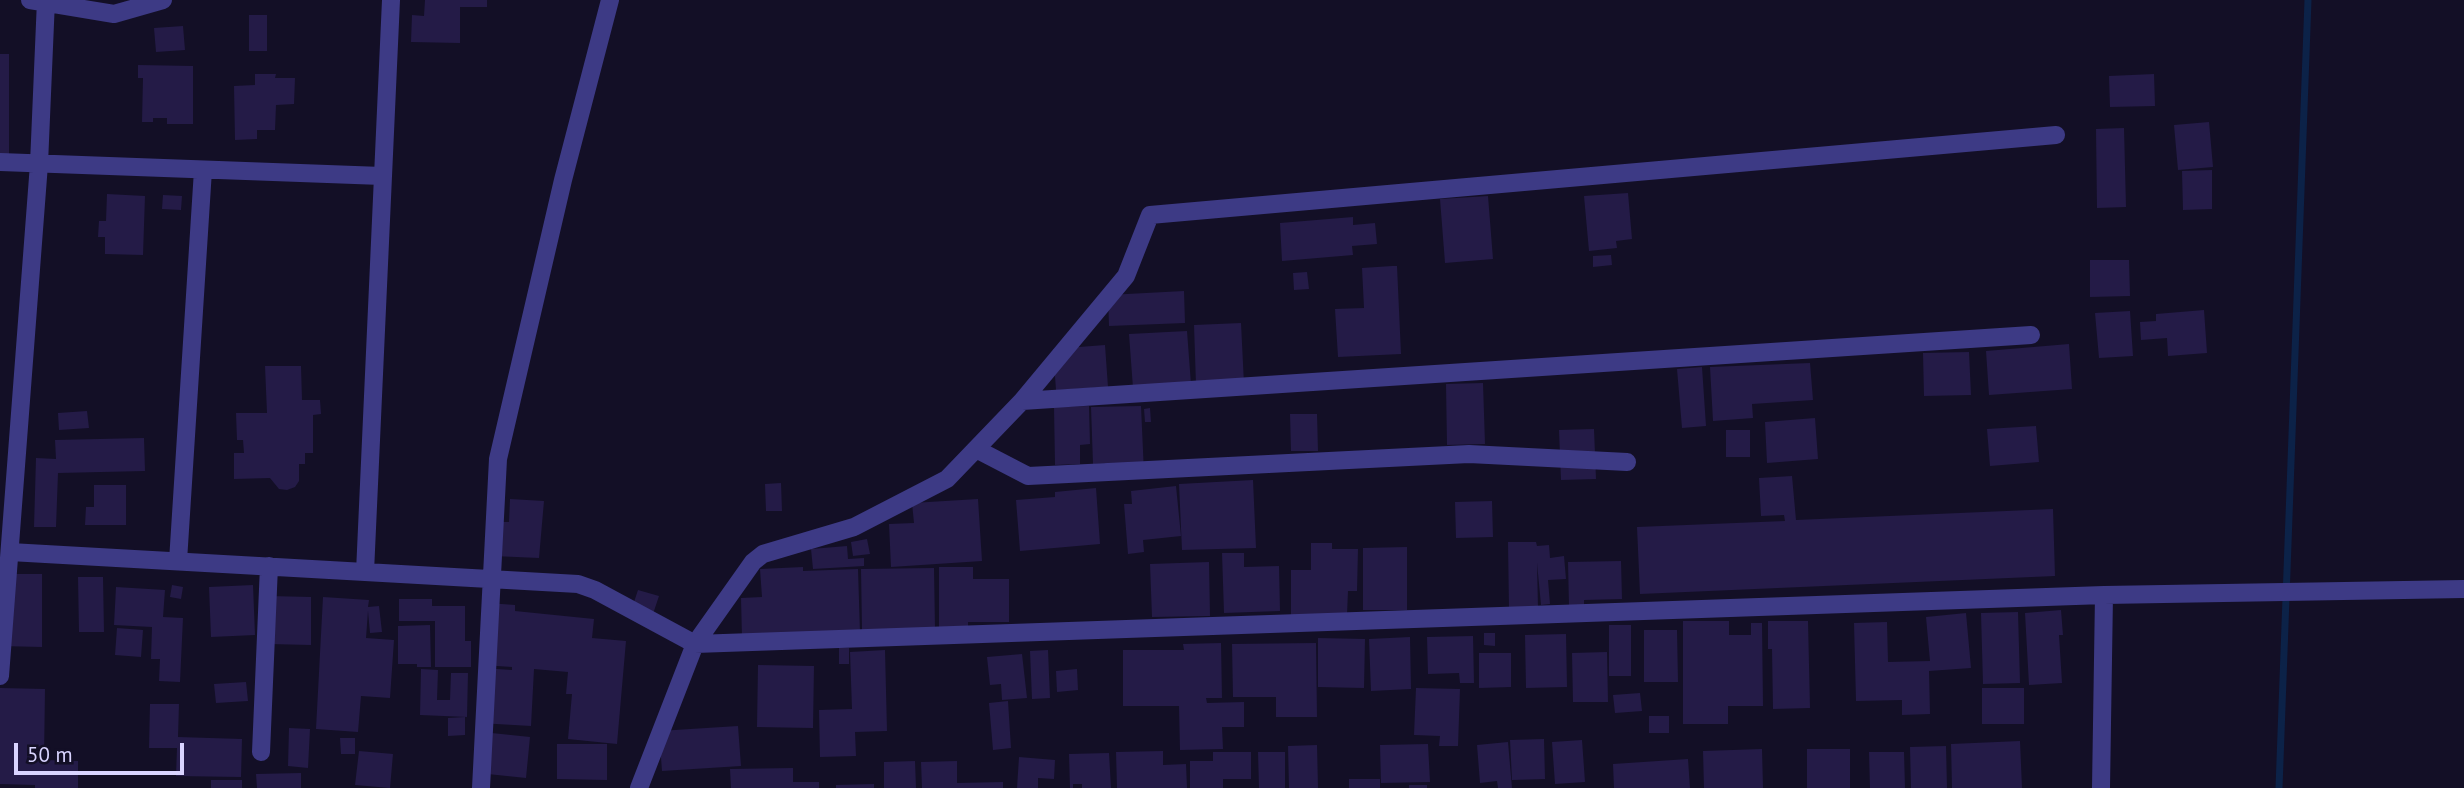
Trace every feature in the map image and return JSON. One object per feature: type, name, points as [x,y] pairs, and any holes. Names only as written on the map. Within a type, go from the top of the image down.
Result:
[{"type":"street","points":[[0,676],[10,552],[8,481],[39,164],[41,1],[114,14],[163,0]]},
{"type":"street","points":[[365,572],[391,0]]},
{"type":"street","points":[[481,788],[498,459],[563,180],[610,0]]},
{"type":"street","points":[[639,788],[695,644],[753,562],[763,554],[854,527],[947,479],[1021,401],[1126,276],[1150,215],[2056,135]]},
{"type":"street","points":[[0,162],[382,176]]},
{"type":"street","points":[[178,561],[203,170]]},
{"type":"street","points":[[1021,401],[2031,335]]},
{"type":"street","points":[[976,449],[1028,475],[1469,454],[1627,462]]},
{"type":"street","points":[[10,552],[578,584],[595,590],[695,644],[2104,595],[2464,589]]},
{"type":"street","points":[[261,752],[269,566]]},
{"type":"street","points":[[2101,788],[2104,595]]},
{"type":"building","points":[[425,0],[487,0],[487,7],[460,7],[460,43],[411,42],[412,15],[424,16]]},
{"type":"building","points":[[249,15],[267,15],[267,51],[249,51]]},
{"type":"building","points":[[183,26],[185,50],[156,52],[154,28]]},
{"type":"building","points":[[0,54],[9,54],[9,163],[0,163]]},
{"type":"building","points":[[138,65],[193,66],[193,124],[167,124],[167,118],[153,118],[153,122],[142,122],[143,78],[138,78]]},
{"type":"building","points":[[255,74],[295,78],[294,104],[276,105],[275,130],[257,130],[257,139],[235,140],[234,86],[255,85]]},
{"type":"building","points":[[2154,74],[2155,106],[2110,107],[2109,76]]},
{"type":"building","points":[[2209,122],[2213,167],[2178,170],[2174,125]]},
{"type":"building","points":[[2124,128],[2126,207],[2097,208],[2096,129]]},
{"type":"building","points":[[2212,170],[2212,209],[2183,210],[2182,171]]},
{"type":"building","points":[[1628,193],[1632,239],[1616,241],[1617,248],[1589,251],[1584,196]]},
{"type":"building","points":[[107,194],[145,196],[143,255],[105,254],[105,237],[98,237],[99,221],[106,221]]},
{"type":"building","points":[[163,195],[182,196],[181,210],[162,209]]},
{"type":"building","points":[[1488,196],[1493,259],[1445,263],[1440,199]]},
{"type":"building","points":[[1353,217],[1353,225],[1375,223],[1377,244],[1352,246],[1353,255],[1282,261],[1280,223]]},
{"type":"building","points":[[1611,255],[1612,265],[1593,267],[1593,256]]},
{"type":"building","points":[[2090,260],[2129,260],[2130,296],[2090,297]]},
{"type":"building","points":[[1397,266],[1401,354],[1338,357],[1335,309],[1364,308],[1362,268]]},
{"type":"building","points":[[1307,272],[1309,289],[1294,290],[1293,273]]},
{"type":"building","points":[[1184,291],[1185,323],[1109,326],[1108,295]]},
{"type":"building","points":[[2204,310],[2207,353],[2168,356],[2167,338],[2141,340],[2140,322],[2156,321],[2156,314]]},
{"type":"building","points":[[2130,311],[2133,356],[2099,358],[2095,313]]},
{"type":"building","points":[[1241,323],[1244,384],[1196,385],[1194,325]]},
{"type":"building","points":[[1187,331],[1191,384],[1133,388],[1129,334]]},
{"type":"building","points":[[2069,344],[2072,389],[1989,395],[1986,351]]},
{"type":"building","points":[[1105,345],[1108,387],[1056,390],[1053,349]]},
{"type":"building","points":[[1969,352],[1971,395],[1924,396],[1923,353]]},
{"type":"building","points":[[1810,363],[1813,400],[1752,404],[1753,418],[1713,421],[1710,367]]},
{"type":"building","points":[[265,366],[301,366],[302,400],[320,400],[321,414],[313,415],[313,453],[305,453],[305,464],[299,464],[299,481],[295,487],[287,490],[279,489],[270,478],[234,479],[234,453],[244,453],[243,440],[237,440],[236,413],[267,413]]},
{"type":"building","points":[[1702,367],[1706,426],[1682,428],[1677,369]]},
{"type":"building","points":[[1483,383],[1485,444],[1447,445],[1446,384]]},
{"type":"building","points":[[1089,406],[1090,444],[1080,445],[1080,464],[1055,465],[1054,407]]},
{"type":"building","points":[[1141,406],[1144,473],[1106,475],[1105,463],[1093,464],[1091,407]]},
{"type":"building","points":[[1150,408],[1151,422],[1145,422],[1144,409]]},
{"type":"building","points":[[87,411],[89,428],[59,430],[58,413]]},
{"type":"building","points":[[1290,414],[1317,414],[1318,451],[1291,451]]},
{"type":"building","points":[[1815,418],[1818,459],[1767,463],[1765,422]]},
{"type":"building","points":[[2036,426],[2039,462],[1990,466],[1987,429]]},
{"type":"building","points":[[1594,429],[1596,479],[1561,480],[1559,430]]},
{"type":"building","points":[[1726,430],[1750,430],[1750,457],[1726,457]]},
{"type":"building","points":[[144,438],[145,471],[58,473],[56,527],[34,527],[36,458],[56,459],[55,440]]},
{"type":"building","points":[[1792,476],[1796,520],[2053,509],[2055,576],[1640,594],[1637,527],[1785,521],[1784,515],[1761,516],[1759,478]]},
{"type":"building","points":[[1253,480],[1256,548],[1182,550],[1179,484]]},
{"type":"building","points":[[781,483],[782,511],[766,511],[765,484]]},
{"type":"building","points":[[94,485],[126,485],[126,525],[85,525],[86,507],[94,507]]},
{"type":"building","points":[[1176,486],[1181,536],[1143,540],[1144,552],[1128,554],[1124,504],[1132,504],[1131,491]]},
{"type":"building","points":[[1096,488],[1100,544],[1020,551],[1016,500],[1055,497],[1055,492]]},
{"type":"building","points":[[510,499],[544,501],[539,558],[493,556],[495,522],[509,522]]},
{"type":"building","points":[[978,499],[982,561],[891,567],[889,524],[914,523],[912,503]]},
{"type":"building","points":[[1492,501],[1493,537],[1456,538],[1455,502]]},
{"type":"building","points":[[867,539],[870,554],[853,556],[851,542]]},
{"type":"building","points":[[1508,542],[1549,545],[1550,558],[1564,556],[1566,579],[1548,580],[1550,604],[1541,605],[1537,563],[1538,608],[1509,609]]},
{"type":"building","points":[[1311,543],[1332,543],[1332,549],[1358,549],[1357,591],[1348,591],[1347,615],[1291,616],[1291,570],[1311,570]]},
{"type":"building","points":[[847,546],[848,559],[864,558],[864,566],[813,569],[811,549]]},
{"type":"building","points":[[1407,547],[1407,610],[1363,610],[1363,548]]},
{"type":"building","points":[[1222,553],[1244,553],[1244,567],[1279,566],[1280,611],[1224,613]]},
{"type":"building","points":[[1621,561],[1622,599],[1584,600],[1584,606],[1569,607],[1568,562]]},
{"type":"building","points":[[1209,562],[1210,616],[1152,617],[1150,564]]},
{"type":"building","points":[[803,567],[803,571],[858,569],[860,633],[742,638],[741,598],[762,597],[760,569]]},
{"type":"building","points":[[939,567],[973,567],[973,579],[1009,579],[1009,622],[968,622],[968,631],[939,631]]},
{"type":"building","points":[[934,568],[935,629],[862,630],[861,569]]},
{"type":"building","points":[[0,574],[42,574],[42,647],[0,646]]},
{"type":"building","points":[[78,577],[103,577],[104,632],[79,632]]},
{"type":"building","points":[[172,585],[183,587],[181,599],[170,597]]},
{"type":"building","points":[[253,585],[255,635],[211,637],[209,587]]},
{"type":"building","points":[[116,587],[165,590],[163,617],[183,618],[180,682],[159,681],[160,659],[151,659],[152,627],[114,625]]},
{"type":"building","points":[[638,590],[659,596],[653,614],[632,608]]},
{"type":"building","points":[[269,596],[311,597],[311,645],[269,644]]},
{"type":"building","points":[[323,597],[369,600],[368,607],[379,606],[382,632],[370,633],[368,611],[366,638],[394,640],[390,698],[361,696],[358,732],[316,729]]},
{"type":"building","points":[[399,599],[432,599],[432,606],[465,606],[465,641],[471,641],[471,667],[435,667],[435,621],[399,621]]},
{"type":"building","points":[[488,603],[515,605],[515,611],[594,619],[592,638],[626,641],[617,744],[568,739],[572,694],[566,694],[568,672],[534,669],[531,726],[479,723],[482,668],[512,670],[512,667],[482,665]]},
{"type":"building","points":[[2061,610],[2063,635],[2059,635],[2062,683],[2029,685],[2025,613]]},
{"type":"building","points":[[2018,612],[2020,683],[1983,684],[1981,613]]},
{"type":"building","points":[[1966,613],[1971,668],[1929,671],[1930,714],[1902,715],[1902,700],[1856,701],[1854,623],[1887,622],[1888,662],[1930,661],[1926,617]]},
{"type":"building","points":[[1683,621],[1729,621],[1729,635],[1751,635],[1751,623],[1762,623],[1763,706],[1728,706],[1728,724],[1683,724]]},
{"type":"building","points":[[1768,621],[1808,621],[1810,708],[1773,709],[1772,649],[1768,649]]},
{"type":"building","points":[[430,625],[431,667],[398,664],[398,626]]},
{"type":"building","points":[[1609,625],[1631,625],[1631,676],[1609,676]]},
{"type":"building","points":[[117,628],[143,630],[141,657],[115,655]]},
{"type":"building","points":[[1644,630],[1677,630],[1678,682],[1644,682]]},
{"type":"building","points":[[1484,633],[1495,633],[1495,646],[1484,645]]},
{"type":"building","points":[[1566,634],[1567,687],[1526,688],[1525,635]]},
{"type":"building","points":[[1473,636],[1474,683],[1460,683],[1459,673],[1428,674],[1427,637]]},
{"type":"building","points":[[1410,637],[1411,689],[1371,691],[1369,639]]},
{"type":"building","points":[[1318,638],[1365,639],[1364,688],[1318,687]]},
{"type":"building","points":[[1221,643],[1222,698],[1206,698],[1207,703],[1244,702],[1244,727],[1222,727],[1223,749],[1180,750],[1179,706],[1123,706],[1123,650],[1184,650],[1183,644]]},
{"type":"building","points":[[1316,643],[1317,717],[1276,717],[1276,697],[1233,697],[1232,644]]},
{"type":"building","points":[[839,648],[849,648],[849,664],[839,664]]},
{"type":"building","points":[[885,650],[887,731],[855,732],[856,756],[820,757],[819,710],[852,709],[850,652]]},
{"type":"building","points":[[1048,650],[1050,698],[1032,699],[1030,651]]},
{"type":"building","points":[[1607,652],[1608,702],[1573,702],[1572,653]]},
{"type":"building","points":[[1479,653],[1511,653],[1511,687],[1479,688]]},
{"type":"building","points":[[1022,654],[1027,698],[1002,700],[1001,684],[990,685],[987,657]]},
{"type":"building","points":[[758,665],[814,666],[813,728],[757,727]]},
{"type":"building","points":[[421,669],[438,670],[437,700],[450,700],[451,673],[468,673],[467,717],[420,715]]},
{"type":"building","points":[[1077,669],[1078,690],[1057,692],[1056,671]]},
{"type":"building","points":[[246,682],[248,701],[216,703],[214,684]]},
{"type":"building","points":[[0,688],[45,689],[44,760],[78,761],[78,788],[35,788],[35,785],[0,784]]},
{"type":"building","points":[[1416,688],[1460,689],[1458,746],[1439,746],[1440,736],[1414,735]]},
{"type":"building","points":[[1982,688],[2024,688],[2024,724],[1982,724]]},
{"type":"building","points":[[1640,693],[1642,711],[1615,713],[1613,695]]},
{"type":"building","points":[[1008,701],[1011,748],[993,750],[989,703]]},
{"type":"building","points":[[150,704],[179,704],[178,737],[242,739],[241,777],[176,776],[177,748],[149,748]]},
{"type":"building","points":[[1649,716],[1669,716],[1669,733],[1649,733]]},
{"type":"building","points":[[465,717],[465,735],[448,736],[448,718]]},
{"type":"building","points":[[738,726],[741,766],[662,771],[659,731]]},
{"type":"building","points":[[289,728],[310,729],[308,768],[288,766]]},
{"type":"building","points":[[482,732],[530,737],[526,778],[478,773]]},
{"type":"building","points":[[340,738],[355,738],[355,754],[341,754]]},
{"type":"building","points":[[1544,739],[1545,779],[1512,780],[1510,740]]},
{"type":"building","points":[[1582,740],[1585,782],[1555,784],[1552,742]]},
{"type":"building","points":[[2020,741],[2022,788],[1952,788],[1951,744]]},
{"type":"building","points":[[1508,742],[1512,788],[1498,788],[1497,781],[1480,783],[1477,745]]},
{"type":"building","points":[[557,744],[607,744],[607,780],[557,779]]},
{"type":"building","points":[[1428,744],[1430,782],[1381,783],[1380,745]]},
{"type":"building","points":[[1317,745],[1318,788],[1289,788],[1288,746]]},
{"type":"building","points":[[1946,746],[1947,788],[1911,788],[1910,747]]},
{"type":"building","points":[[1762,749],[1763,788],[1704,788],[1703,751]]},
{"type":"building","points":[[1807,749],[1850,749],[1850,788],[1807,788]]},
{"type":"building","points":[[359,751],[393,754],[390,788],[355,785]]},
{"type":"building","points":[[1163,751],[1163,765],[1186,764],[1187,788],[1117,788],[1116,752]]},
{"type":"building","points":[[1213,752],[1251,752],[1251,779],[1223,779],[1223,788],[1190,788],[1190,761],[1213,761]]},
{"type":"building","points":[[1258,752],[1285,752],[1285,788],[1259,788]]},
{"type":"building","points":[[1869,752],[1904,752],[1905,788],[1870,788]]},
{"type":"building","points":[[1109,753],[1111,788],[1082,788],[1082,784],[1073,784],[1073,788],[1070,788],[1069,754]]},
{"type":"building","points":[[1019,757],[1055,760],[1054,779],[1038,778],[1038,788],[1017,788]]},
{"type":"building","points":[[1688,759],[1690,788],[1614,788],[1613,764]]},
{"type":"building","points":[[915,761],[916,788],[884,788],[884,762]]},
{"type":"building","points":[[957,761],[957,783],[1003,782],[1003,788],[922,788],[921,762]]},
{"type":"building","points":[[793,768],[793,782],[819,782],[819,788],[731,788],[730,769]]},
{"type":"building","points":[[301,773],[301,788],[257,788],[256,774]]},
{"type":"building","points":[[1349,779],[1380,779],[1380,788],[1349,788]]},
{"type":"building","points":[[211,780],[242,780],[242,788],[211,788]]},
{"type":"building","points":[[874,784],[874,788],[836,788],[836,785]]},
{"type":"building","points":[[1409,785],[1427,785],[1427,788],[1409,788]]},
{"type":"waterway","points":[[2279,788],[2308,0]]}]
